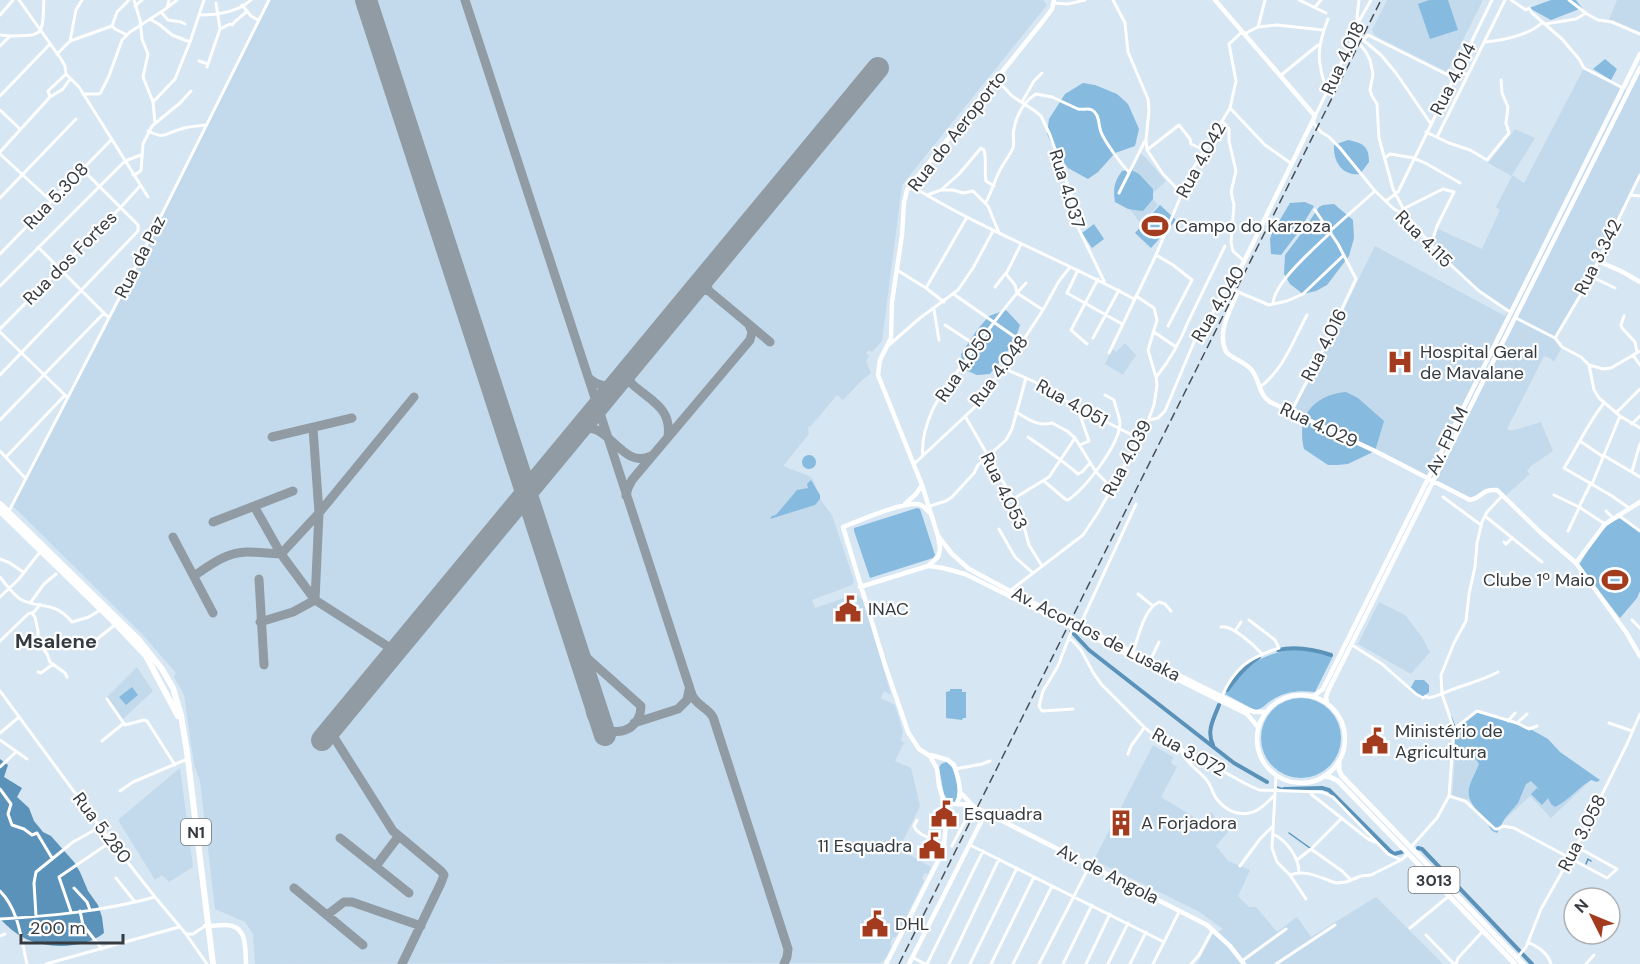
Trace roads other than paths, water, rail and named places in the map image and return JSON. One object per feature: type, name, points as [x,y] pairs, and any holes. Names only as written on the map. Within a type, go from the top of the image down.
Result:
[{"type":"highway","name":"N1","points":[[0,504],[3,513],[61,571],[139,640],[162,669],[173,688],[181,715],[187,752],[207,926],[209,964]]},
{"type":"highway","name":"N1","points":[[3,513],[146,656],[178,716],[207,926]]},
{"type":"main road","points":[[1215,0],[1280,76],[1313,119]]},
{"type":"main road","name":"Rua do Aeroporto","points":[[928,566],[936,561],[938,556],[940,549],[938,536],[930,506],[878,375],[880,360],[891,338],[892,302],[904,203],[910,185],[1043,21],[1052,9],[1054,1]]},
{"type":"main road","name":"Av. FPLM","points":[[1431,483],[1435,465],[1640,54]]},
{"type":"main road","name":"Av. FPLM","points":[[1314,696],[1323,689],[1360,611],[1431,483],[1640,68]]},
{"type":"main road","name":"Rua 4.040","points":[[1231,288],[1313,119]]},
{"type":"main road","points":[[1590,155],[1596,158]]},
{"type":"main road","points":[[1598,261],[1640,282]]},
{"type":"main road","name":"Rua 4.029","points":[[1231,288],[1237,294],[1225,322],[1224,349],[1252,370],[1266,400],[1375,451],[1431,483],[1470,500],[1486,490],[1497,490],[1503,495]]},
{"type":"main road","points":[[1520,294],[1526,297]]},
{"type":"main road","points":[[1328,703],[1326,694],[1431,483]]},
{"type":"main road","points":[[905,504],[922,485]]},
{"type":"main road","points":[[1503,495],[1540,532],[1576,563],[1626,632],[1640,657]]},
{"type":"main road","points":[[1576,563],[1605,525],[1640,502]]},
{"type":"main road","points":[[886,964],[939,859],[944,845],[947,819],[937,768],[930,756],[915,744],[908,732],[843,527],[905,504],[919,504],[932,515]]},
{"type":"main road","name":"Av. Acordos de Lusaka","points":[[938,536],[962,564],[1010,591],[1249,710],[1266,712]]},
{"type":"main road","points":[[860,586],[928,566]]},
{"type":"main road","name":"Av. Acordos de Lusaka","points":[[928,566],[965,574],[1247,714],[1258,727]]},
{"type":"main road","points":[[1305,694],[1314,696],[1328,703],[1336,711],[1344,731],[1343,752],[1339,761],[1324,776],[1305,783],[1295,783],[1276,776],[1263,762],[1257,745],[1258,727],[1272,705],[1287,696],[1305,694]]},
{"type":"main road","points":[[915,744],[935,757],[951,762],[955,769],[960,798],[947,819]]},
{"type":"main road","points":[[937,768],[944,760]]},
{"type":"main road","points":[[1339,761],[1342,776],[1358,798]]},
{"type":"main road","points":[[1324,776],[1334,778],[1358,798]]},
{"type":"main road","points":[[960,792],[973,806]]},
{"type":"main road","name":"3013","points":[[1358,798],[1517,957]]},
{"type":"main road","points":[[945,802],[973,806]]},
{"type":"main road","name":"Av. de Angola","points":[[973,806],[1180,910],[1213,929],[1243,963]]},
{"type":"main road","points":[[909,964],[970,845],[984,811]]},
{"type":"main road","name":"3013","points":[[1409,851],[1483,931],[1517,957]]},
{"type":"main road","points":[[207,926],[230,925],[240,930],[245,940],[246,964]]},
{"type":"main road","points":[[1517,957],[1523,964]]},
{"type":"street","points":[[0,15],[13,0]]},
{"type":"street","points":[[19,0],[57,54],[66,74],[83,93],[148,197]]},
{"type":"street","points":[[0,35],[32,36],[40,30],[44,0]]},
{"type":"street","points":[[70,41],[76,10],[82,0]]},
{"type":"street","points":[[112,26],[117,12],[129,0]]},
{"type":"street","points":[[134,0],[140,20],[142,39],[148,54],[143,80],[153,102],[155,123]]},
{"type":"street","points":[[135,6],[142,0]]},
{"type":"street","points":[[167,8],[169,0]]},
{"type":"street","points":[[83,93],[99,94],[109,76],[121,42],[127,35],[177,0]]},
{"type":"street","points":[[153,102],[175,79],[204,0]]},
{"type":"street","points":[[199,15],[218,14],[251,0]]},
{"type":"street","name":"Rua da Paz","points":[[3,513],[26,479],[66,396],[109,319],[269,0]]},
{"type":"street","points":[[1054,1],[1068,4],[1084,0]]},
{"type":"street","points":[[1113,0],[1125,23],[1128,52],[1148,99],[1147,150],[1163,174],[1181,193]]},
{"type":"street","points":[[1258,27],[1265,0]]},
{"type":"street","points":[[1299,0],[1326,13]]},
{"type":"street","points":[[1315,7],[1321,0]]},
{"type":"street","points":[[1358,23],[1359,0]]},
{"type":"street","name":"Rua 4.018","points":[[1313,119],[1328,93],[1355,35],[1358,23],[1371,0]]},
{"type":"street","name":"Rua 4.014","points":[[1396,194],[1492,0]]},
{"type":"street","points":[[1437,138],[1505,0]]},
{"type":"street","points":[[1511,0],[1526,10],[1529,8],[1566,43],[1584,68],[1623,88]]},
{"type":"street","points":[[1569,0],[1598,20],[1612,22],[1640,34]]},
{"type":"street","points":[[199,61],[207,65],[220,29],[216,3]]},
{"type":"street","points":[[242,5],[251,16],[259,21]]},
{"type":"street","points":[[220,29],[232,25],[247,11]]},
{"type":"street","points":[[161,12],[168,20],[184,24]]},
{"type":"street","points":[[1485,42],[1523,34],[1544,23],[1576,19],[1586,13]]},
{"type":"street","points":[[150,19],[172,35],[190,42]]},
{"type":"street","points":[[1280,76],[1319,44],[1328,19]]},
{"type":"street","points":[[1243,33],[1258,27],[1277,25],[1323,30]]},
{"type":"street","points":[[57,54],[70,41],[112,26]]},
{"type":"street","points":[[112,26],[127,35]]},
{"type":"street","name":"Rua 4.042","points":[[1109,353],[1156,255],[1191,172],[1230,108],[1236,81],[1229,44],[1243,33]]},
{"type":"street","points":[[1361,46],[1368,34],[1455,76],[1468,74]]},
{"type":"street","points":[[1355,35],[1377,50],[1431,124]]},
{"type":"street","points":[[1355,35],[1368,54],[1372,69],[1370,90],[1377,104],[1379,138],[1396,194],[1407,216]]},
{"type":"street","points":[[0,46],[10,36]]},
{"type":"street","points":[[0,96],[50,44]]},
{"type":"street","points":[[1319,44],[1319,66],[1328,93]]},
{"type":"street","points":[[986,202],[1014,144],[1014,130],[1024,103],[1035,81],[1042,73]]},
{"type":"street","points":[[50,97],[48,91],[66,74]]},
{"type":"street","points":[[51,201],[0,153],[50,97],[63,89],[70,79]]},
{"type":"street","name":"Rua 4.037","points":[[996,79],[1008,92],[1038,113],[1050,135],[1072,197],[1073,218],[1104,282]]},
{"type":"street","points":[[1426,132],[1488,159],[1509,133],[1506,123],[1508,106],[1502,93],[1501,80]]},
{"type":"street","points":[[133,175],[141,170],[142,144],[148,131],[191,91]]},
{"type":"street","points":[[1024,103],[1036,94],[1046,95],[1083,110],[1091,109],[1097,115],[1104,137],[1122,165],[1129,171]]},
{"type":"street","points":[[1230,108],[1265,145],[1292,164]]},
{"type":"street","points":[[0,110],[21,130]]},
{"type":"street","points":[[0,198],[76,119]]},
{"type":"street","name":"Rua 4.115","points":[[1313,119],[1321,132],[1340,148],[1386,201],[1407,216],[1431,245],[1479,291],[1511,313]]},
{"type":"street","points":[[1222,121],[1229,129],[1229,141],[1236,171],[1232,192],[1234,205],[1232,248],[1236,255],[1244,261]]},
{"type":"street","points":[[148,131],[157,136],[164,136],[180,129],[207,125]]},
{"type":"street","points":[[1147,150],[1179,125],[1190,139],[1190,143],[1204,150]]},
{"type":"street","name":"Rua 5.308","points":[[0,254],[112,139]]},
{"type":"street","points":[[1119,193],[1146,140]]},
{"type":"street","points":[[941,190],[959,174],[981,148],[984,150],[986,159],[986,181],[994,186]]},
{"type":"street","points":[[1385,158],[1390,154],[1414,158],[1460,183]]},
{"type":"street","points":[[0,286],[126,160],[141,155]]},
{"type":"street","points":[[0,375],[138,231],[138,225],[82,169]]},
{"type":"street","name":"Rua 3.342","points":[[1555,338],[1598,261],[1640,175]]},
{"type":"street","name":"Rua 4.039","points":[[910,185],[993,231],[1135,297],[1154,309],[1157,320],[1148,350],[1156,377],[1154,405],[1140,440],[1099,512],[1083,535],[1010,591]]},
{"type":"street","name":"Rua dos Fortes","points":[[0,331],[140,186]]},
{"type":"street","points":[[1403,209],[1443,189],[1454,192],[1437,226],[1431,245]]},
{"type":"street","points":[[927,195],[941,190],[953,190],[963,194],[973,191],[986,202],[999,233]]},
{"type":"street","points":[[1273,304],[1276,292],[1293,270],[1330,231],[1376,191]]},
{"type":"street","points":[[1386,201],[1396,194]]},
{"type":"street","points":[[1630,195],[1640,196]]},
{"type":"street","points":[[1231,288],[1269,305],[1300,296],[1344,255],[1316,210]]},
{"type":"street","points":[[926,288],[967,217]]},
{"type":"street","points":[[887,347],[920,318],[954,295],[974,268],[993,231]]},
{"type":"street","points":[[995,286],[1006,272],[1021,244]]},
{"type":"street","points":[[1156,377],[1165,367],[1176,347],[1226,246]]},
{"type":"street","points":[[38,247],[109,319]]},
{"type":"street","points":[[1156,255],[1192,280],[1168,326]]},
{"type":"street","name":"Rua 4.016","points":[[1291,412],[1356,278],[1344,255]]},
{"type":"street","name":"Rua 4.048","points":[[914,464],[975,407],[1022,342],[1070,267]]},
{"type":"street","points":[[897,270],[944,302]]},
{"type":"street","points":[[1078,270],[1066,293],[1122,324]]},
{"type":"street","points":[[1006,272],[1015,285],[1017,293],[1043,310]]},
{"type":"street","points":[[1590,276],[1615,288]]},
{"type":"street","points":[[1087,344],[1071,330],[1098,279]]},
{"type":"street","name":"Rua 4.050","points":[[923,456],[923,439],[933,409],[1006,306],[1026,283]]},
{"type":"street","name":"Rua 4.040","points":[[1149,420],[1158,418],[1165,411],[1194,342],[1223,292],[1231,288]]},
{"type":"street","points":[[1093,338],[1119,290]]},
{"type":"street","points":[[954,295],[1022,342]]},
{"type":"street","points":[[934,310],[939,340]]},
{"type":"street","points":[[0,420],[104,313]]},
{"type":"street","points":[[1260,387],[1268,381],[1283,362],[1307,315]]},
{"type":"street","points":[[1516,318],[1555,338],[1562,347],[1581,357],[1589,365],[1603,369],[1611,368],[1639,352],[1635,342],[1622,328],[1624,316]]},
{"type":"street","points":[[945,325],[977,346]]},
{"type":"street","points":[[0,331],[66,396],[6,457]]},
{"type":"street","points":[[1154,332],[1176,347]]},
{"type":"street","points":[[1633,355],[1640,365]]},
{"type":"street","points":[[1589,365],[1594,390],[1604,403],[1618,415],[1640,428]]},
{"type":"street","name":"Rua 4.051","points":[[1003,368],[1026,378],[1140,440]]},
{"type":"street","points":[[930,506],[952,497],[974,473],[978,465],[1010,435],[1026,378]]},
{"type":"street","points":[[1568,531],[1591,483],[1618,415],[1640,389]]},
{"type":"street","points":[[1044,481],[1068,500],[1096,472],[1117,435],[1120,424],[1115,402],[1105,395]]},
{"type":"street","points":[[1604,403],[1591,420],[1564,468],[1629,508]]},
{"type":"street","points":[[1080,445],[1089,441],[1080,415],[1083,410]]},
{"type":"street","points":[[1016,412],[1034,423],[1044,425],[1053,423],[1067,431],[1080,445],[1096,472],[1112,488]]},
{"type":"street","name":"Rua 4.053","points":[[965,416],[1013,499],[1029,544],[1042,566]]},
{"type":"street","points":[[1632,424],[1640,416]]},
{"type":"street","points":[[1028,437],[1080,474],[1090,463]]},
{"type":"street","points":[[1013,499],[1044,481],[1075,438]]},
{"type":"street","points":[[1580,441],[1640,477]]},
{"type":"street","points":[[1632,471],[1640,444]]},
{"type":"street","points":[[0,451],[26,479]]},
{"type":"street","points":[[1290,875],[1312,873],[1336,883],[1371,875],[1401,860],[1437,818],[1449,796],[1454,729],[1442,694],[1441,675],[1466,621],[1481,525],[1485,516],[1503,495]]},
{"type":"street","points":[[1554,495],[1579,507],[1605,525]]},
{"type":"street","points":[[1443,497],[1481,525]]},
{"type":"street","points":[[1080,625],[1136,504]]},
{"type":"street","points":[[1606,511],[1613,518]]},
{"type":"street","points":[[1618,515],[1640,531]]},
{"type":"street","points":[[1485,516],[1542,562]]},
{"type":"street","points":[[999,529],[1015,557],[1033,573]]},
{"type":"street","points":[[1504,542],[1506,544],[1512,538]]},
{"type":"street","points":[[0,597],[41,551]]},
{"type":"street","points":[[0,559],[23,572]]},
{"type":"street","points":[[30,602],[44,584],[61,571]]},
{"type":"street","points":[[0,578],[22,600],[50,606],[61,611],[72,622],[89,617],[101,609]]},
{"type":"street","points":[[1138,594],[1153,606]]},
{"type":"street","points":[[1133,652],[1147,614],[1153,606],[1160,602],[1171,611]]},
{"type":"street","points":[[0,641],[40,604]]},
{"type":"street","points":[[32,613],[38,631],[38,642],[53,664],[67,676]]},
{"type":"street","points":[[1222,696],[1229,681],[1241,667],[1251,659],[1279,648],[1275,640],[1249,620]]},
{"type":"street","points":[[1632,620],[1640,628]]},
{"type":"street","points":[[1235,631],[1241,622]]},
{"type":"street","points":[[77,637],[90,645],[116,624]]},
{"type":"street","points":[[1073,627],[1058,666],[1043,691],[1039,706],[1042,711],[1073,708]]},
{"type":"street","points":[[1221,627],[1228,627],[1235,631],[1262,654]]},
{"type":"street","name":"Rua 3.072","points":[[1069,639],[1081,650],[1102,685],[1144,728],[1158,738],[1259,790],[1276,793],[1322,792],[1329,794],[1377,842]]},
{"type":"street","points":[[1150,661],[1159,642]]},
{"type":"street","points":[[1352,645],[1382,664],[1423,698],[1435,697],[1498,672]]},
{"type":"street","points":[[38,672],[41,673],[53,664]]},
{"type":"street","name":"Rua 5.280","points":[[0,691],[100,827],[209,964]]},
{"type":"street","points":[[107,699],[125,725],[147,721],[175,765]]},
{"type":"street","points":[[1454,729],[1476,711],[1517,723],[1529,729],[1537,726]]},
{"type":"street","points":[[1508,721],[1515,713]]},
{"type":"street","points":[[1517,723],[1527,714]]},
{"type":"street","name":"Rua 3.058","points":[[1517,957],[1528,942],[1541,909],[1577,846],[1640,714]]},
{"type":"street","points":[[0,733],[19,717]]},
{"type":"street","points":[[102,741],[123,723]]},
{"type":"street","points":[[1609,723],[1632,731]]},
{"type":"street","points":[[1128,754],[1144,728]]},
{"type":"street","points":[[0,740],[27,759]]},
{"type":"street","points":[[1180,749],[1184,758],[1211,786],[1215,797],[1230,811],[1253,812],[1276,793]]},
{"type":"street","points":[[0,767],[16,752]]},
{"type":"street","points":[[120,791],[133,782],[185,760]]},
{"type":"street","points":[[955,769],[990,761]]},
{"type":"street","points":[[1276,776],[1274,826],[1271,841],[1274,854],[1277,862],[1290,875],[1306,899]]},
{"type":"street","points":[[0,789],[11,804],[8,814],[12,825],[32,835],[37,833],[52,858]]},
{"type":"street","points":[[1310,793],[1368,839],[1377,842],[1388,854],[1401,860]]},
{"type":"street","points":[[1449,796],[1465,801],[1495,829],[1503,826],[1514,828],[1607,878],[1617,869],[1577,846]]},
{"type":"street","points":[[952,846],[973,806]]},
{"type":"street","points":[[1297,860],[1342,818]]},
{"type":"street","points":[[917,820],[914,826],[918,832],[944,845]]},
{"type":"street","points":[[1352,826],[1356,821]]},
{"type":"street","points":[[1240,866],[1260,839],[1274,826]]},
{"type":"street","points":[[36,916],[35,874],[73,842],[100,827]]},
{"type":"street","points":[[1273,833],[1284,842],[1297,860],[1299,873]]},
{"type":"street","points":[[71,912],[58,877],[112,841]]},
{"type":"street","points":[[970,845],[1164,942]]},
{"type":"street","points":[[1311,849],[1342,870],[1351,880]]},
{"type":"street","points":[[912,957],[926,964],[983,851]]},
{"type":"street","points":[[950,964],[999,859]]},
{"type":"street","points":[[1039,964],[1090,865]]},
{"type":"street","points":[[970,964],[1017,868]]},
{"type":"street","points":[[991,964],[1034,877]]},
{"type":"street","points":[[116,878],[135,902]]},
{"type":"street","points":[[1013,964],[1052,886]]},
{"type":"street","points":[[74,888],[87,902],[90,910]]},
{"type":"street","points":[[0,891],[9,901],[16,918],[27,964]]},
{"type":"street","points":[[1410,928],[1449,896]]},
{"type":"street","points":[[0,919],[90,910],[155,897]]},
{"type":"street","points":[[1063,964],[1092,906]]},
{"type":"street","points":[[1154,964],[1180,910]]},
{"type":"street","points":[[80,911],[83,925],[102,949]]},
{"type":"street","points":[[1086,964],[1110,914]]},
{"type":"street","points":[[1108,964],[1128,923]]},
{"type":"street","points":[[1275,964],[1335,925]]},
{"type":"street","points":[[186,934],[193,934],[207,926]]},
{"type":"street","points":[[46,964],[179,927]]},
{"type":"street","points":[[1191,964],[1199,955],[1213,929]]},
{"type":"street","points":[[1243,963],[1286,929]]},
{"type":"street","points":[[1426,935],[1455,964],[1483,931]]},
{"type":"street","points":[[1130,964],[1146,932]]},
{"type":"street","points":[[0,936],[5,934]]},
{"type":"street","points":[[1528,942],[1544,952],[1551,964]]},
{"type":"street","points":[[1586,964],[1594,955]]},
{"type":"waterway","points":[[1071,632],[1089,650],[1234,763],[1267,782]]},
{"type":"waterway","points":[[1278,650],[1304,649],[1331,655]]},
{"type":"waterway","points":[[1227,690],[1245,668],[1259,657]]},
{"type":"waterway","points":[[1213,745],[1210,735],[1219,705]]},
{"type":"waterway","points":[[1451,717],[1455,727]]},
{"type":"waterway","points":[[1277,787],[1289,790],[1316,788],[1329,790],[1389,850],[1394,854],[1402,852]]},
{"type":"waterway","points":[[1284,789],[1322,788],[1329,790],[1389,850],[1394,854],[1402,852]]},
{"type":"waterway","points":[[1289,833],[1310,848]]},
{"type":"waterway","points":[[1418,848],[1422,849],[1532,964]]},
{"type":"waterway","points":[[1586,864],[1588,859],[1591,861]]},
{"type":"railway","points":[[899,964],[1381,0]]},
{"type":"place","name":"Campo do Karzoza","points":[[1155,226]]},
{"type":"place","name":"Hospital Geral de Mavalane","points":[[1400,362]]},
{"type":"place","name":"Clube 1º Maio","points":[[1615,580]]},
{"type":"place","name":"INAC","points":[[848,609]]},
{"type":"place","name":"Ministério de Agricultura","points":[[1375,741]]},
{"type":"place","name":"Esquadra","points":[[944,814]]},
{"type":"place","name":"A Forjadora","points":[[1121,823]]},
{"type":"place","name":"11 Esquadra","points":[[932,846]]},
{"type":"place","name":"DHL","points":[[875,924]]},
{"type":"district","name":"Msalene","points":[[56,641]]}]
